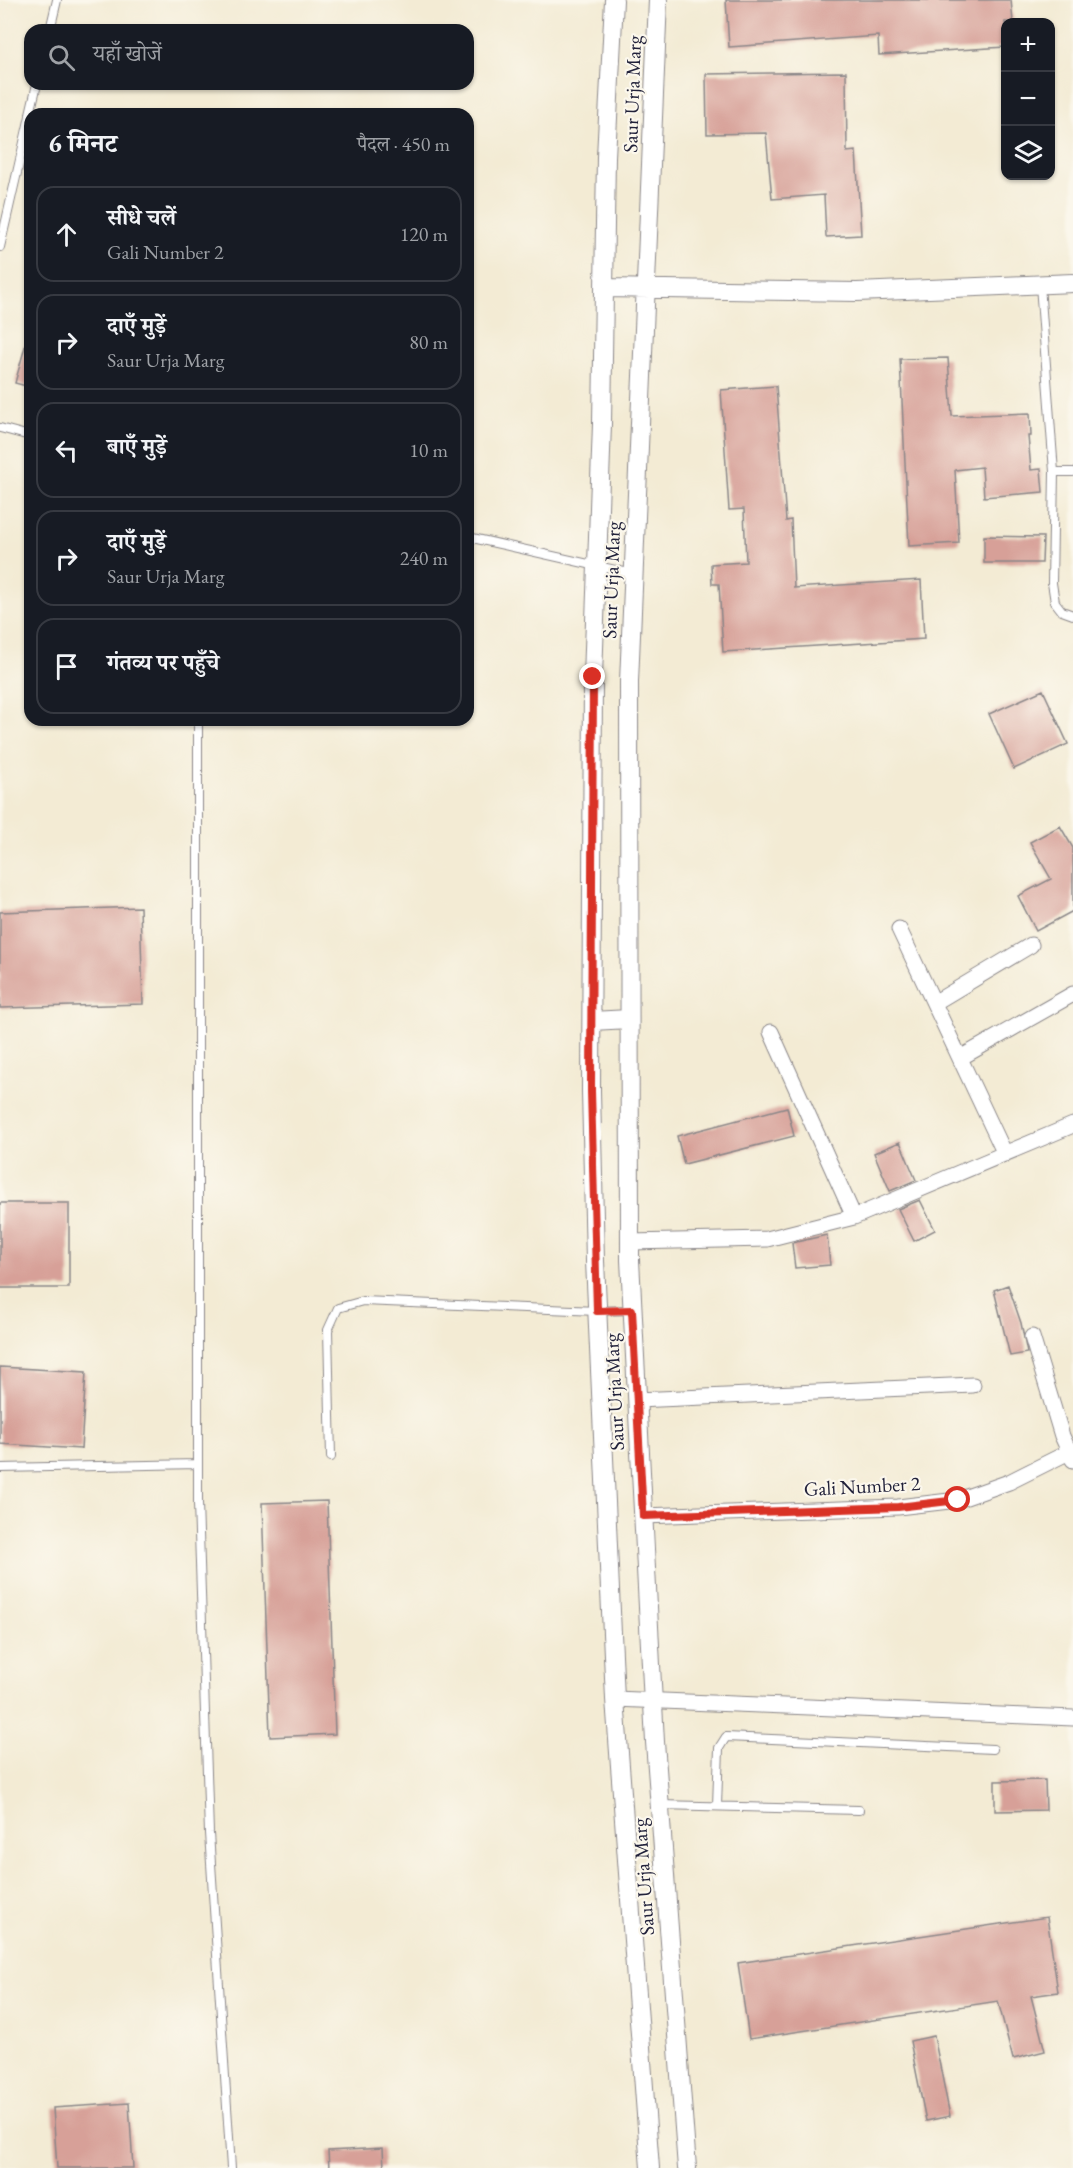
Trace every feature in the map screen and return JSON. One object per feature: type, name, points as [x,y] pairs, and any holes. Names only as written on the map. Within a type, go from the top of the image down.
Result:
[{"type":"street","name":"Saur Urja Marg","points":[[614,0],[606,157],[605,288],[593,677],[592,1021],[597,1311],[615,1698],[650,2168]]},
{"type":"street","name":"Saur Urja Marg","points":[[658,0],[629,682],[630,1242],[653,1701],[687,2168]]},
{"type":"street","points":[[605,288],[857,292],[1073,283]]},
{"type":"street","points":[[899,928],[1005,1154]]},
{"type":"street","points":[[934,1003],[1031,945]]},
{"type":"street","points":[[960,1058],[1073,994]]},
{"type":"street","points":[[592,1021],[629,1019]]},
{"type":"street","points":[[771,1032],[854,1217]]},
{"type":"street","points":[[630,1242],[767,1239],[854,1217],[1073,1125]]},
{"type":"street","points":[[1032,1337],[1071,1455]]},
{"type":"street","points":[[637,1400],[973,1385]]},
{"type":"street","name":"Gali Number 2","points":[[643,1516],[874,1508],[958,1500],[1071,1455]]},
{"type":"street","points":[[615,1698],[1073,1718]]},
{"type":"lane","points":[[51,24],[57,0]]},
{"type":"lane","points":[[32,108],[36,90]]},
{"type":"lane","points":[[0,247],[24,141]]},
{"type":"lane","points":[[1040,285],[1054,472],[1052,583],[1056,602],[1062,611],[1073,615]]},
{"type":"lane","points":[[0,428],[24,434]]},
{"type":"lane","points":[[1054,472],[1073,472]]},
{"type":"lane","points":[[474,538],[633,574]]},
{"type":"lane","points":[[198,726],[198,1464],[210,1833],[231,2168]]},
{"type":"lane","points":[[331,1457],[328,1338],[333,1317],[338,1308],[363,1301],[597,1311],[632,1310]]},
{"type":"lane","points":[[0,1468],[198,1464]]},
{"type":"lane","points":[[717,1806],[719,1748],[726,1737],[993,1749]]},
{"type":"lane","points":[[660,1805],[859,1810]]},
{"type":"building","points":[[726,0],[1011,0],[1013,18],[1001,18],[1001,47],[879,55],[878,36],[729,47]]},
{"type":"building","points":[[846,72],[847,152],[856,151],[861,235],[826,237],[824,195],[772,199],[766,133],[707,134],[706,74]]},
{"type":"building","points":[[24,350],[24,385],[15,383]]},
{"type":"building","points":[[948,358],[952,416],[1030,413],[1031,436],[1028,436],[1031,470],[1041,469],[1043,492],[984,497],[982,467],[955,470],[959,543],[909,546],[900,359]]},
{"type":"building","points":[[776,386],[786,521],[791,520],[794,588],[921,580],[924,639],[723,652],[719,584],[712,584],[711,564],[746,562],[744,509],[729,510],[721,390]]},
{"type":"building","points":[[984,536],[1043,537],[1042,563],[984,563]]},
{"type":"building","points":[[1043,690],[1068,744],[1014,769],[989,714]]},
{"type":"building","points":[[1060,826],[1073,848],[1073,911],[1036,931],[1018,896],[1051,879],[1030,842]]},
{"type":"building","points":[[140,907],[143,1004],[0,1008],[0,912]]},
{"type":"building","points":[[787,1107],[794,1136],[684,1164],[677,1136]]},
{"type":"building","points":[[900,1142],[916,1180],[890,1191],[874,1153]]},
{"type":"building","points":[[920,1200],[935,1230],[914,1241],[898,1209]]},
{"type":"building","points":[[0,1203],[69,1203],[69,1288],[0,1288]]},
{"type":"building","points":[[827,1235],[830,1265],[795,1268],[792,1243]]},
{"type":"building","points":[[1008,1285],[1021,1323],[1027,1353],[1010,1356],[994,1290]]},
{"type":"building","points":[[0,1367],[86,1372],[81,1449],[0,1444]]},
{"type":"building","points":[[327,1501],[335,1734],[270,1737],[262,1503]]},
{"type":"building","points":[[1045,1780],[1046,1810],[995,1811],[995,1781]]},
{"type":"building","points":[[1047,1917],[1058,1992],[1031,1996],[1045,2051],[1013,2059],[998,2001],[749,2039],[738,1963]]},
{"type":"building","points":[[934,2036],[950,2116],[926,2121],[910,2041]]},
{"type":"building","points":[[129,2103],[133,2168],[57,2168],[53,2108]]},
{"type":"building","points":[[383,2148],[384,2168],[329,2168],[328,2151]]},
{"type":"route","points":[[593,677],[591,1091],[597,1311],[632,1310],[643,1516],[898,1507],[958,1500]]}]
